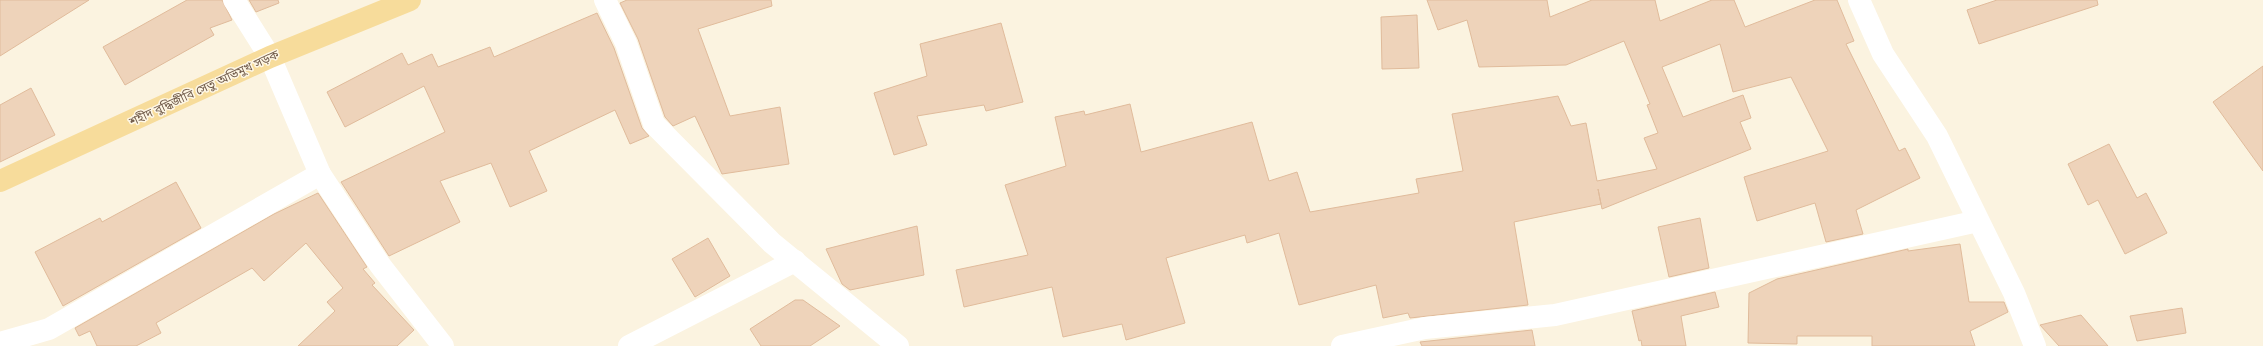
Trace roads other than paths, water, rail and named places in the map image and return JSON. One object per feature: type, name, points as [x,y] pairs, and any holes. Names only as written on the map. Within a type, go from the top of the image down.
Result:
[{"type":"main road","name":"শহীদ বুদ্ধিজীবি সেতু অভিমুখ সড়ক","points":[[0,181],[270,56],[410,0]]},
{"type":"street","points":[[234,0],[270,56],[320,174],[380,265],[443,346]]},
{"type":"street","points":[[605,0],[626,43],[654,124],[772,243],[898,346]]},
{"type":"street","points":[[1859,0],[1883,54],[1936,136],[2014,293],[2035,346]]},
{"type":"street","points":[[0,343],[49,329],[320,174]]},
{"type":"street","points":[[1342,346],[1426,328],[1554,315],[1978,221]]},
{"type":"street","points":[[629,346],[795,261]]}]
